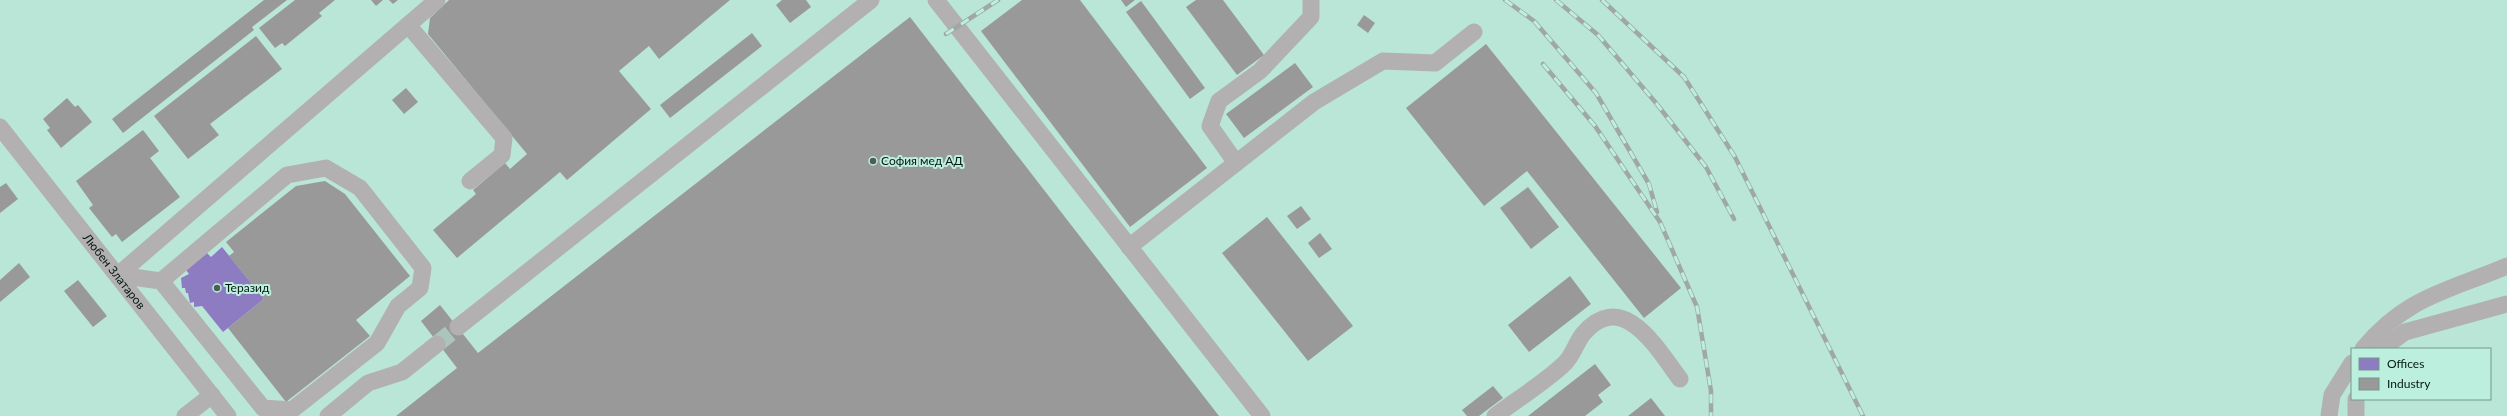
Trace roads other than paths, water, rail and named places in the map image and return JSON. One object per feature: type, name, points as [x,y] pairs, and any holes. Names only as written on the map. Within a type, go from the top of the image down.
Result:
[{"type":"street","points":[[118,275],[437,0]]},
{"type":"street","points":[[458,327],[871,0]]},
{"type":"street","points":[[936,0],[1262,416]]},
{"type":"street","points":[[1236,163],[1210,126],[1219,101],[1260,71],[1312,16],[1311,0]]},
{"type":"street","points":[[408,25],[504,138],[502,155],[470,181]]},
{"type":"street","points":[[1129,247],[1314,102],[1383,61],[1435,63],[1474,32]]},
{"type":"street","name":"Любен Златаров","points":[[0,127],[228,416]]},
{"type":"street","points":[[118,275],[161,281],[263,408],[292,410],[377,343],[398,306],[420,288],[423,268],[360,188],[326,168],[287,176],[161,281]]},
{"type":"street","points":[[2365,348],[2379,330],[2399,313],[2445,288],[2507,266]]},
{"type":"street","points":[[2383,348],[2405,332],[2507,304]]},
{"type":"street","points":[[1495,416],[1566,362],[1583,334],[1602,320],[1623,317],[1640,327],[1680,379]]},
{"type":"street","points":[[328,416],[368,383],[402,372],[437,344]]},
{"type":"street","points":[[2329,416],[2332,395],[2351,365]]},
{"type":"street","points":[[185,416],[212,395]]},
{"type":"street","points":[[2356,400],[2356,416]]},
{"type":"tunnel","points":[[437,344],[458,327]]},
{"type":"railway","points":[[946,34],[998,0]]},
{"type":"railway","points":[[1505,0],[1534,21],[1596,93],[1649,184],[1657,212]]},
{"type":"railway","points":[[1556,0],[1598,35],[1656,103],[1706,167],[1734,219]]},
{"type":"railway","points":[[1602,0],[1684,77],[1735,157],[1863,416]]},
{"type":"railway","points":[[1543,64],[1595,126],[1660,222],[1697,307],[1711,391],[1711,416]]},
{"type":"place","name":"София мед АД","points":[[873,161]]},
{"type":"place","name":"Теразид","points":[[217,288]]}]
